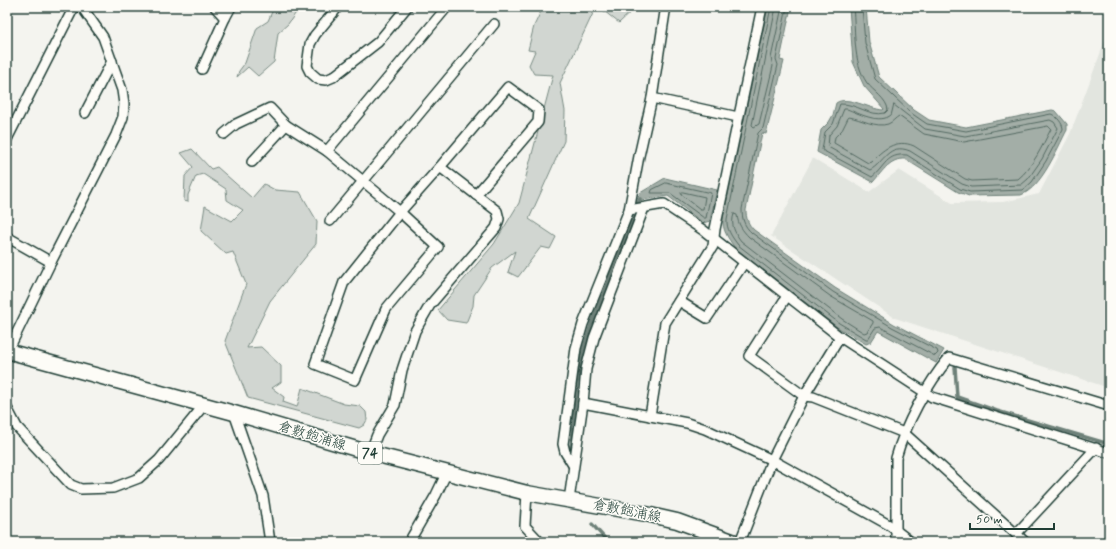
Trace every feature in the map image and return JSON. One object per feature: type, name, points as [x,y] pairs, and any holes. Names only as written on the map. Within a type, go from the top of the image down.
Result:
[{"type":"main road","name":"倉敷飽浦線","points":[[8,351],[234,413],[370,453],[527,492],[677,521],[735,542]]},
{"type":"street","points":[[7,139],[74,7]]},
{"type":"street","points":[[8,351],[51,262],[116,135],[123,117],[124,96],[112,61],[103,37],[82,7]]},
{"type":"street","points":[[215,7],[225,18]]},
{"type":"street","points":[[202,69],[231,7]]},
{"type":"street","points":[[338,7],[315,35],[310,44],[307,66],[310,72],[318,79],[326,80],[333,77],[378,42],[407,7]]},
{"type":"street","points":[[327,151],[447,7]]},
{"type":"street","points":[[568,500],[583,403],[586,369],[594,338],[637,209],[639,156],[652,98],[666,7]]},
{"type":"street","points":[[650,416],[665,323],[713,246],[715,229],[762,7]]},
{"type":"street","points":[[330,221],[494,24]]},
{"type":"street","points":[[85,113],[112,61]]},
{"type":"street","points":[[224,134],[236,124],[270,108],[286,125],[327,151],[400,212],[438,247],[386,309],[355,380],[315,364],[344,282],[400,212],[508,87],[539,110],[538,122],[476,195]]},
{"type":"street","points":[[652,98],[738,117]]},
{"type":"street","points":[[252,162],[286,125]]},
{"type":"street","points":[[370,453],[377,435],[395,405],[402,370],[415,331],[430,305],[496,228],[499,219],[497,211],[440,167]]},
{"type":"street","points":[[637,209],[664,204],[714,239],[840,337],[932,397],[1109,452]]},
{"type":"street","points":[[573,465],[565,452],[563,444],[576,348],[583,324],[637,209]]},
{"type":"street","points":[[7,237],[51,262]]},
{"type":"street","points":[[679,301],[706,318],[744,263]]},
{"type":"street","points":[[787,296],[749,356],[804,396],[813,397],[904,433],[1025,542]]},
{"type":"street","points":[[740,542],[772,460],[804,396],[840,337]]},
{"type":"street","points":[[896,542],[896,458],[904,433],[926,393],[943,366],[950,358],[1109,406]]},
{"type":"street","points":[[583,403],[695,425],[772,460],[889,525],[911,542]]},
{"type":"street","points":[[7,408],[17,427],[72,485],[81,489],[113,488],[139,478],[159,460],[204,405]]},
{"type":"street","points":[[234,413],[263,496],[270,542]]},
{"type":"street","points":[[1016,534],[1096,448]]},
{"type":"street","points":[[409,542],[436,495],[447,472]]},
{"type":"street","points":[[527,492],[525,526],[540,542]]},
{"type":"shaded area","points":[[274,7],[300,7],[288,24],[278,33],[274,62],[258,76],[248,67],[237,77],[239,71],[245,63],[257,28],[268,21]]},
{"type":"shaded area","points":[[543,7],[596,7],[560,83],[565,111],[564,141],[529,219],[556,237],[550,249],[541,247],[518,277],[508,272],[515,251],[492,268],[474,295],[473,306],[466,323],[447,320],[438,310],[494,244],[519,203],[553,75],[534,74],[529,65],[535,51],[528,50],[534,26]]},
{"type":"shaded area","points":[[599,7],[636,7],[619,23]]},
{"type":"shaded area","points":[[1109,30],[1109,388],[895,318],[771,236],[813,158],[869,192],[899,170],[952,203],[1003,202],[1039,194],[1070,134]]},
{"type":"shaded area","points":[[192,149],[211,169],[217,167],[252,198],[264,184],[275,190],[300,192],[317,221],[316,244],[270,301],[247,348],[261,347],[281,366],[281,382],[272,388],[284,397],[283,402],[297,407],[302,388],[344,404],[360,406],[366,412],[367,420],[364,425],[359,428],[248,398],[225,341],[246,284],[233,252],[226,254],[201,231],[205,206],[232,221],[243,210],[227,200],[226,189],[203,174],[196,176],[188,195],[188,202],[184,201],[185,176],[193,167],[181,153]]},
{"type":"water","points":[[768,7],[791,7],[780,60],[784,61],[766,134],[762,133],[746,210],[749,223],[754,230],[835,288],[894,324],[944,350],[936,363],[878,331],[871,342],[866,344],[837,327],[735,248],[726,234],[723,226],[723,218]]},
{"type":"water","points":[[849,7],[866,7],[869,42],[879,77],[914,110],[929,120],[966,127],[1052,110],[1056,111],[1067,124],[1067,130],[1054,157],[1036,184],[1029,191],[1021,195],[969,196],[958,192],[905,159],[900,159],[891,163],[873,182],[817,152],[821,130],[829,122],[833,115],[836,103],[841,101],[852,101],[877,109],[884,109],[864,86],[853,62]]},
{"type":"water","points":[[665,178],[717,190],[710,221],[703,223],[668,196],[642,200],[639,203],[636,202],[640,193]]},
{"type":"waterway","points":[[571,448],[577,383],[583,351],[591,325],[640,199]]},
{"type":"waterway","points":[[955,367],[957,397],[997,411],[1109,444]]},
{"type":"waterway","points":[[592,524],[608,542]]}]
